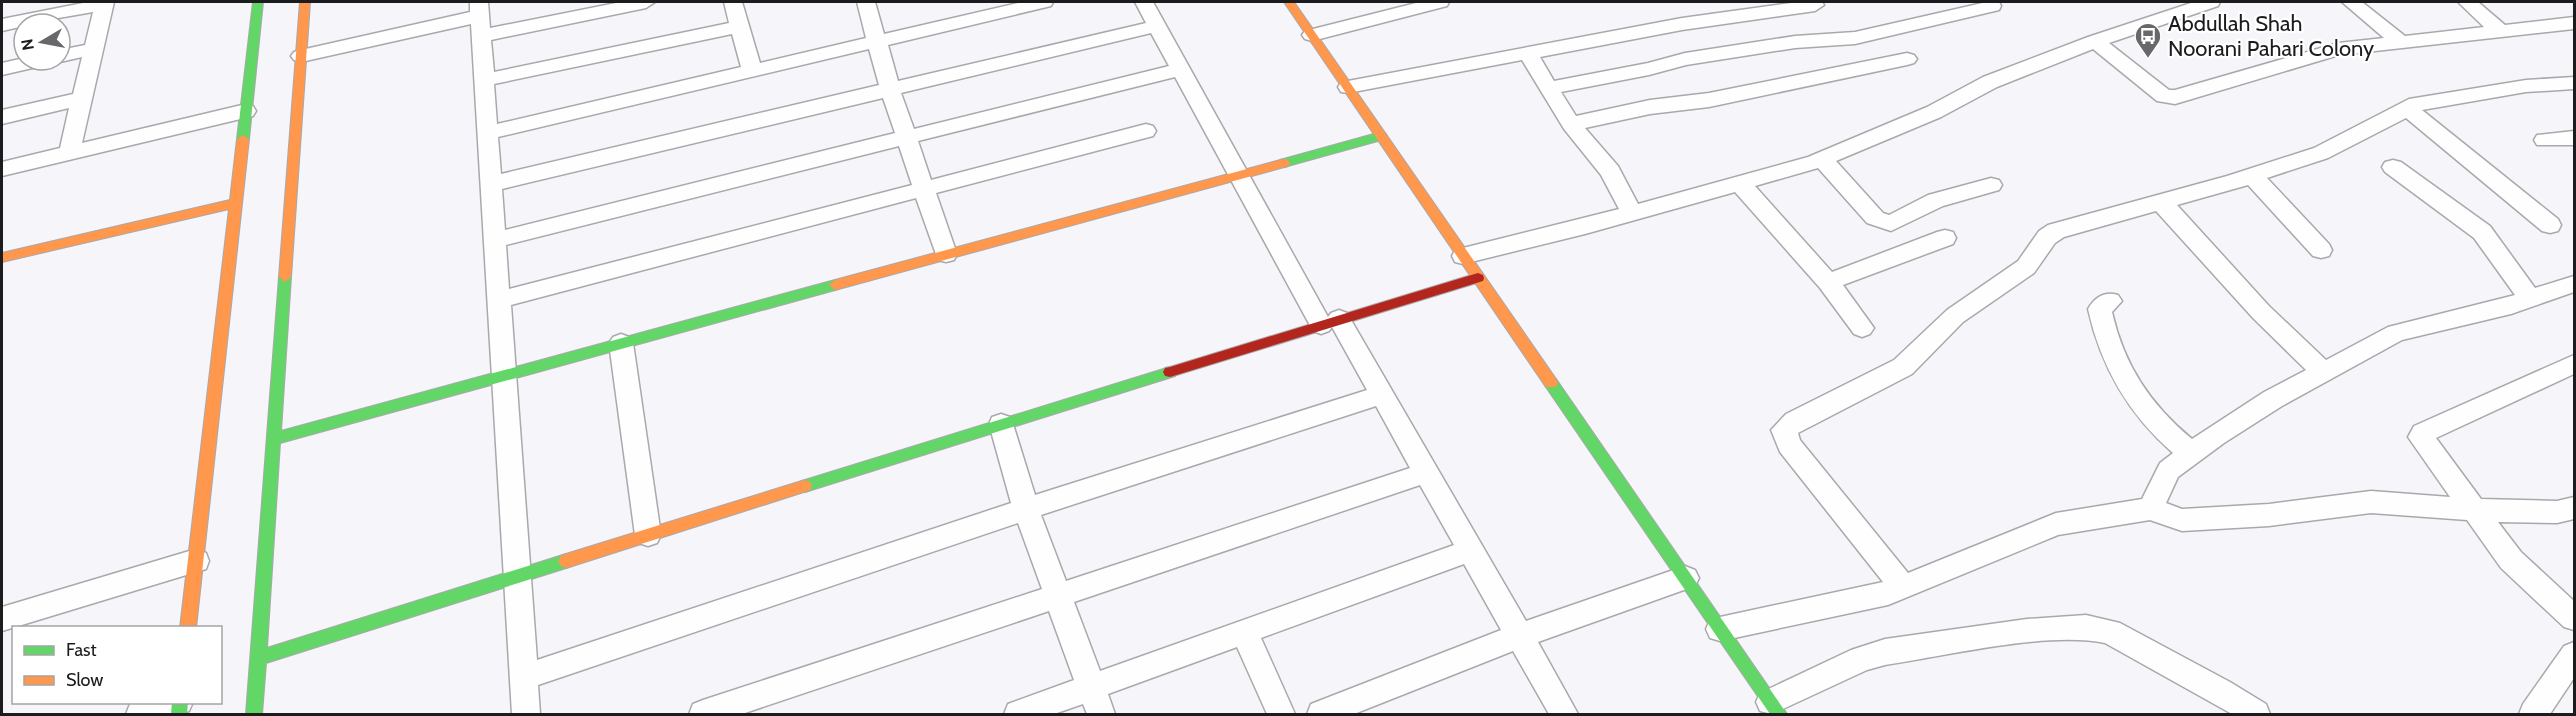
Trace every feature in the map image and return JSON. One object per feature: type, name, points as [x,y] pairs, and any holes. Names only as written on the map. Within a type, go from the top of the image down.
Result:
[{"type":"street","points":[[188,626],[258,2]]},
{"type":"street","points":[[254,714],[305,2]]},
{"type":"street","points":[[301,56],[480,18],[646,2]]},
{"type":"street","points":[[733,2],[752,71]]},
{"type":"street","points":[[866,2],[891,89],[946,254]]},
{"type":"street","points":[[488,133],[1044,2]]},
{"type":"street","points":[[1144,2],[1238,173],[1330,322],[1382,395],[1564,714]]},
{"type":"street","points":[[1289,2],[1775,708],[1861,659],[1885,652],[2027,631],[2086,627],[2110,632],[2220,691],[2256,714]]},
{"type":"street","points":[[1312,35],[1440,2]]},
{"type":"street","points":[[1463,256],[1632,213],[1822,159],[1934,112],[1990,82],[2095,41],[2206,2]]},
{"type":"street","points":[[2351,2],[2401,42]]},
{"type":"street","points":[[2467,2],[2502,32]]},
{"type":"street","points":[[2,25],[104,3],[69,153]]},
{"type":"street","points":[[1348,87],[1581,45],[1682,24],[1815,5]]},
{"type":"street","points":[[1549,88],[1649,69],[1685,58],[1795,42],[1855,38],[1992,6]]},
{"type":"street","points":[[480,18],[526,714]]},
{"type":"street","points":[[2095,41],[2164,96],[2175,97],[2338,49],[2574,23]]},
{"type":"street","points":[[485,80],[741,26]]},
{"type":"street","points":[[491,184],[1157,26]]},
{"type":"street","points":[[72,53],[93,49]]},
{"type":"street","points":[[1527,53],[1571,124],[1610,171],[1632,213]]},
{"type":"street","points":[[1571,124],[1650,107],[1709,100],[1907,59]]},
{"type":"street","points":[[495,240],[1181,69]]},
{"type":"street","points":[[1904,587],[1789,445],[1784,430],[1795,421],[1903,367],[1955,316],[2026,267],[2047,237],[2055,231],[2252,176],[2321,153],[2416,104],[2526,86],[2574,83]]},
{"type":"street","points":[[2,117],[82,99]]},
{"type":"street","points":[[2408,109],[2550,225]]},
{"type":"street","points":[[2,169],[246,111]]},
{"type":"street","points":[[499,300],[1146,131]]},
{"type":"street","points":[[274,439],[1238,173],[1381,136]]},
{"type":"street","points":[[2544,140],[2574,138]]},
{"type":"street","points":[[1822,159],[1875,218],[1882,222],[1899,220],[1936,200],[1991,185]]},
{"type":"street","points":[[2393,167],[2482,232],[2530,299]]},
{"type":"street","points":[[2252,176],[2321,250]]},
{"type":"street","points":[[1740,183],[1828,282],[1863,328]]},
{"type":"street","points":[[2162,202],[2261,312],[2323,372]]},
{"type":"street","points":[[2,257],[236,203]]},
{"type":"street","points":[[1828,282],[1945,238]]},
{"type":"street","points":[[258,658],[1001,424],[1478,278]]},
{"type":"street","points":[[2150,509],[2169,470],[2191,453],[2273,399],[2396,333],[2530,299],[2574,284]]},
{"type":"street","points":[[2110,301],[2100,309],[2104,330],[2117,365],[2150,416],[2191,453]]},
{"type":"street","points":[[621,343],[648,535]]},
{"type":"street","points":[[2574,364],[2423,433],[2423,443],[2511,560],[2574,618]]},
{"type":"street","points":[[524,677],[1026,509],[1382,395]]},
{"type":"street","points":[[1001,424],[1026,509],[1056,597],[1101,714]]},
{"type":"street","points":[[703,714],[1426,473]]},
{"type":"street","points":[[1720,629],[1888,593],[2056,524],[2150,509],[2182,520],[2269,515],[2371,502],[2473,510],[2558,512],[2574,508]]},
{"type":"street","points":[[1018,714],[1471,550]]},
{"type":"street","points":[[2,619],[196,561]]},
{"type":"street","points":[[1321,714],[1519,636],[1685,578]]},
{"type":"street","points":[[1245,633],[1281,714]]},
{"type":"street","points":[[2533,714],[2574,655]]},
{"type":"street","points":[[140,714],[173,704]]},
{"type":"traffic: fast","points":[[243,139],[258,2]]},
{"type":"traffic: fast","points":[[1284,163],[1381,136]]},
{"type":"traffic: fast","points":[[254,714],[285,277]]},
{"type":"traffic: fast","points":[[274,439],[835,285]]},
{"type":"traffic: fast","points":[[805,486],[1170,372]]},
{"type":"traffic: fast","points":[[1551,383],[1779,714]]},
{"type":"traffic: fast","points":[[258,658],[566,561]]},
{"type":"traffic: fast","points":[[179,714],[180,704]]},
{"type":"traffic: slow","points":[[285,277],[305,2]]},
{"type":"traffic: slow","points":[[1289,2],[1551,383]]},
{"type":"traffic: slow","points":[[188,626],[243,139]]},
{"type":"traffic: slow","points":[[835,285],[1284,163]]},
{"type":"traffic: slow","points":[[2,257],[236,203]]},
{"type":"traffic: slow","points":[[566,561],[805,486]]},
{"type":"traffic: jam","points":[[1170,372],[1478,278]]},
{"type":"place","name":"Abdullah Shah Noorani Pahari Colony","points":[[2148,59]]}]
